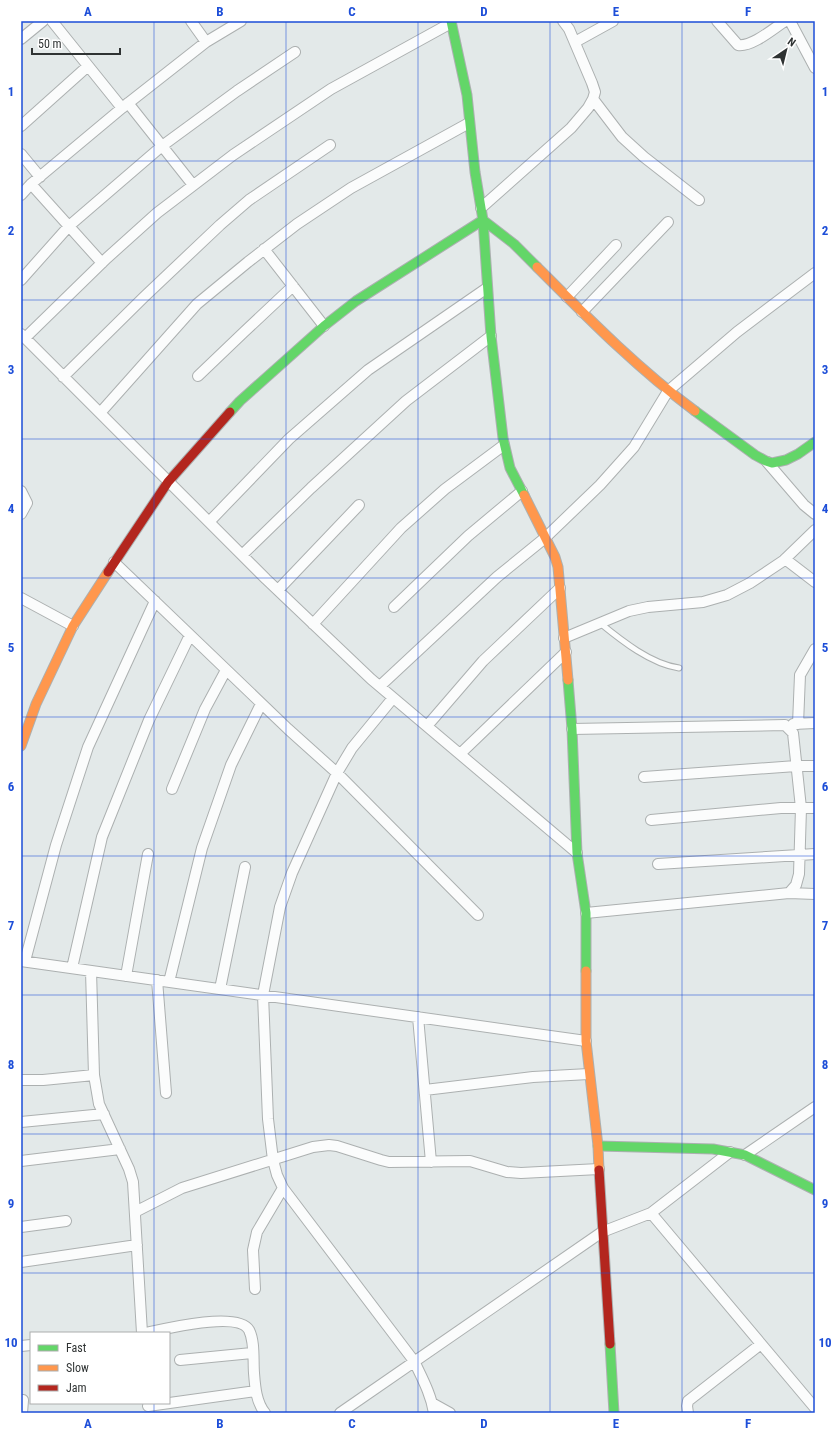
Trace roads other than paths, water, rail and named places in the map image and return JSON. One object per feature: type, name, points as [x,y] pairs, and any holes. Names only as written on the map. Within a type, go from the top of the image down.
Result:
[{"type":"main road","points":[[451,22],[467,95],[475,172],[483,220],[491,336],[504,445],[510,468],[558,567],[572,729],[577,853],[586,913],[586,1041],[598,1146],[614,1413]]},
{"type":"main road","points":[[483,220],[514,244],[582,312],[668,391],[755,455],[767,462],[780,463],[793,457],[815,442]]},
{"type":"main road","points":[[21,746],[36,704],[73,626],[168,482],[240,402],[324,326],[356,301],[483,220]]},
{"type":"main road","points":[[598,1146],[713,1149],[745,1155],[815,1190]]},
{"type":"street","points":[[21,39],[43,21]]},
{"type":"street","points":[[52,21],[88,66],[162,146],[193,185]]},
{"type":"street","points":[[191,21],[206,42]]},
{"type":"street","points":[[21,195],[36,180],[125,106],[206,42],[241,21]]},
{"type":"street","points":[[575,42],[613,21]]},
{"type":"street","points":[[717,21],[738,45],[743,46],[755,41],[785,21]]},
{"type":"street","points":[[790,21],[815,68]]},
{"type":"street","points":[[451,22],[331,89],[233,155],[157,213],[23,336],[208,522],[313,624],[393,698],[577,853]]},
{"type":"street","points":[[481,208],[570,128],[588,108],[593,99],[595,92],[592,83],[565,22]]},
{"type":"street","points":[[21,280],[69,226],[162,146],[237,91],[295,52]]},
{"type":"street","points":[[21,126],[88,66]]},
{"type":"street","points":[[593,99],[622,137],[644,157],[699,200]]},
{"type":"street","points":[[100,413],[197,304],[264,249],[297,224],[351,188],[469,123]]},
{"type":"street","points":[[63,377],[220,225],[249,200],[330,145]]},
{"type":"street","points":[[21,154],[36,180],[69,226],[102,263]]},
{"type":"street","points":[[582,312],[668,222]]},
{"type":"street","points":[[567,297],[616,245]]},
{"type":"street","points":[[264,249],[324,326]]},
{"type":"street","points":[[380,686],[497,577],[545,538],[600,485],[634,448],[668,391],[737,332],[815,273]]},
{"type":"street","points":[[198,376],[293,286]]},
{"type":"street","points":[[208,522],[290,439],[368,370],[488,288]]},
{"type":"street","points":[[242,555],[311,488],[406,401],[491,336]]},
{"type":"street","points":[[313,624],[401,528],[445,489],[504,445]]},
{"type":"street","points":[[767,462],[804,505],[815,514]]},
{"type":"street","points":[[21,491],[26,503],[21,514]]},
{"type":"street","points":[[394,607],[468,536],[522,492]]},
{"type":"street","points":[[278,590],[360,505]]},
{"type":"street","points":[[564,638],[629,611],[648,607],[703,602],[726,595],[750,583],[785,559],[815,530]]},
{"type":"street","points":[[785,559],[815,582]]},
{"type":"street","points":[[114,562],[261,704],[337,773],[478,915]]},
{"type":"street","points":[[427,726],[483,661],[560,588]]},
{"type":"street","points":[[21,598],[73,626]]},
{"type":"street","points":[[155,601],[88,747],[56,845],[23,961],[586,1041]]},
{"type":"street","points":[[72,968],[102,837],[149,720],[190,635]]},
{"type":"street","points":[[798,724],[800,675],[815,649]]},
{"type":"street","points":[[460,754],[566,652]]},
{"type":"street","points":[[172,789],[205,709],[226,670]]},
{"type":"street","points":[[393,698],[352,748],[337,773],[292,873],[280,907],[263,995],[268,1119],[273,1160],[277,1175],[283,1188],[414,1361],[433,1408],[450,1413]]},
{"type":"street","points":[[169,982],[202,848],[231,765],[261,704]]},
{"type":"street","points":[[572,729],[785,725],[815,723]]},
{"type":"street","points":[[785,725],[793,733],[800,808],[799,874],[796,885],[789,893]]},
{"type":"street","points":[[644,777],[796,766],[815,766]]},
{"type":"street","points":[[651,820],[781,808],[815,808]]},
{"type":"street","points":[[126,976],[148,854]]},
{"type":"street","points":[[658,864],[815,854]]},
{"type":"street","points":[[220,989],[245,866]]},
{"type":"street","points":[[586,913],[789,893],[815,894]]},
{"type":"street","points":[[91,971],[94,1075],[99,1104],[129,1169],[132,1182],[142,1332]]},
{"type":"street","points":[[157,980],[166,1092]]},
{"type":"street","points":[[418,1017],[431,1162]]},
{"type":"street","points":[[424,1090],[532,1077],[589,1074]]},
{"type":"street","points":[[21,1080],[43,1080],[94,1075]]},
{"type":"street","points":[[745,1155],[815,1107]]},
{"type":"street","points":[[21,1122],[104,1114]]},
{"type":"street","points":[[134,1212],[182,1188],[313,1147],[329,1145],[349,1149],[381,1160],[431,1162],[459,1160],[470,1161],[507,1172],[521,1173],[599,1169]]},
{"type":"street","points":[[21,1161],[120,1149]]},
{"type":"street","points":[[340,1413],[602,1232],[651,1213],[730,1152]]},
{"type":"street","points":[[255,1289],[253,1250],[257,1232],[283,1188]]},
{"type":"street","points":[[651,1213],[815,1408]]},
{"type":"street","points":[[21,1227],[66,1221]]},
{"type":"street","points":[[21,1262],[137,1245]]},
{"type":"street","points":[[151,1332],[202,1322],[236,1322],[244,1325],[249,1330],[252,1343],[256,1391],[262,1409],[265,1413]]},
{"type":"street","points":[[688,1413],[688,1401],[761,1344]]},
{"type":"street","points":[[180,1360],[252,1353]]},
{"type":"street","points":[[170,1404],[256,1391]]},
{"type":"street","points":[[22,1413],[23,1400]]},
{"type":"street","points":[[148,1407],[168,1404]]},
{"type":"lane","points":[[600,623],[622,642],[667,666],[679,668]]}]
